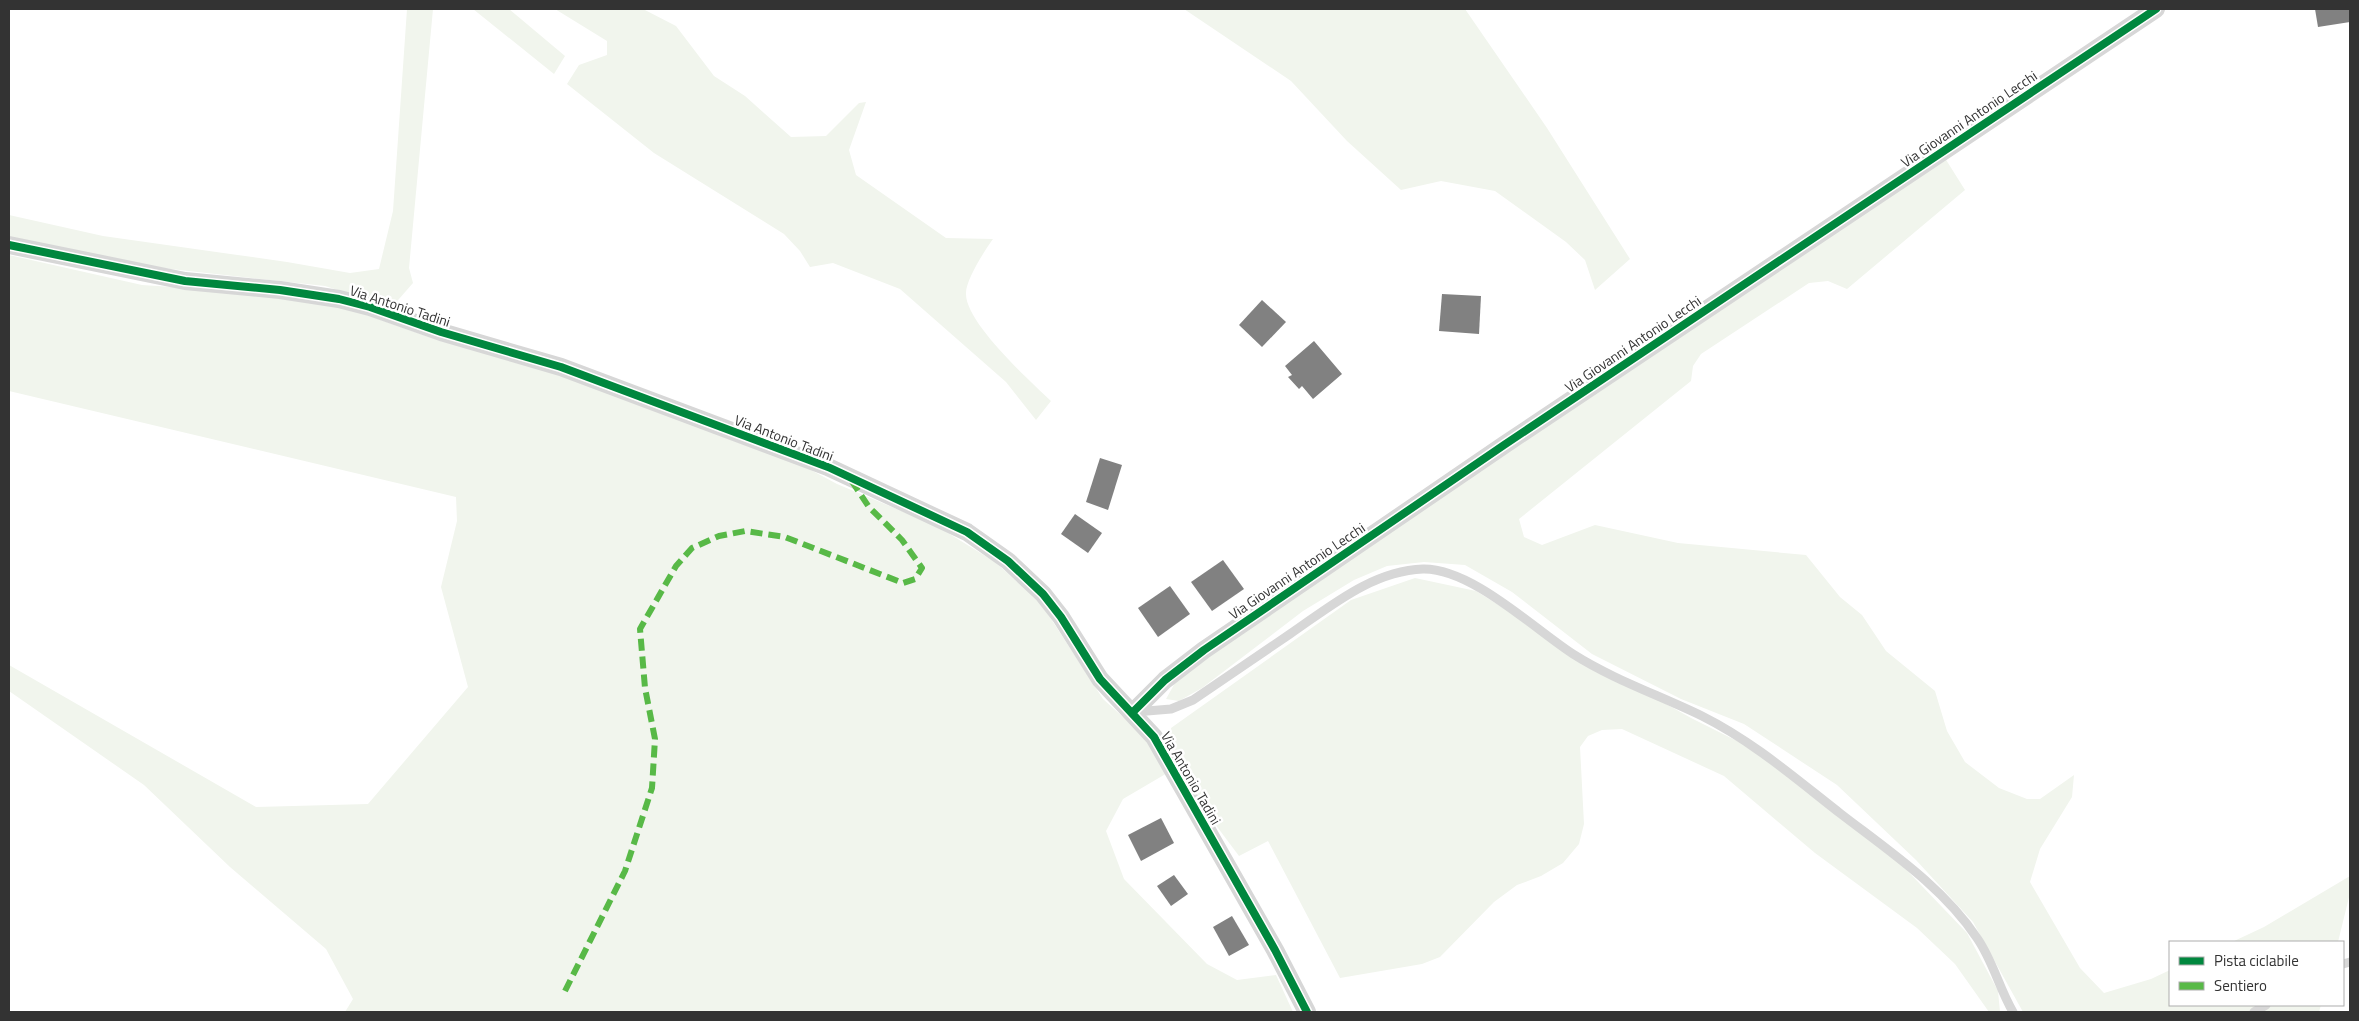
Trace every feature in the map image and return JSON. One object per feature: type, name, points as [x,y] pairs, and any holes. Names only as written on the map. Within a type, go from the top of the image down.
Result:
[{"type":"street","name":"Via Giovanni Antonio Lecchi","points":[[1132,712],[1165,680],[1212,644],[1504,445],[2156,9]]},
{"type":"street","name":"Via Antonio Tadini","points":[[9,245],[185,281],[280,290],[353,303],[441,332],[561,367],[828,467],[961,529],[1008,561],[1043,594],[1061,617],[1094,672],[1158,743],[1307,1012]]},
{"type":"lane","points":[[1132,712],[1171,709],[1193,700],[1346,596],[1374,580],[1400,572],[1422,569],[1449,573],[1493,597],[1574,654],[1613,678],[1702,716],[1752,744],[1926,880],[1977,937],[1992,964],[2012,1012]]},
{"type":"shaded area","points":[[407,9],[433,9],[409,268],[413,283],[392,307],[325,286],[162,268],[9,239],[9,215],[103,236],[287,262],[350,273],[379,269],[393,211]]},
{"type":"shaded area","points":[[473,9],[509,9],[565,56],[554,74]]},
{"type":"shaded area","points":[[555,9],[643,9],[676,26],[714,76],[745,96],[791,137],[826,136],[859,103],[866,102],[849,150],[856,175],[946,238],[993,239],[976,266],[969,281],[966,294],[969,306],[976,320],[987,335],[1028,380],[1051,401],[1036,420],[1006,382],[900,289],[833,263],[810,267],[800,251],[784,234],[654,153],[567,84],[579,65],[607,55],[607,41]]},
{"type":"shaded area","points":[[1184,9],[1465,9],[1547,128],[1630,259],[1595,290],[1585,260],[1566,242],[1495,191],[1441,181],[1401,190],[1347,141],[1291,81]]},
{"type":"shaded area","points":[[1943,155],[1965,190],[1847,289],[1828,281],[1809,283],[1701,354],[1693,366],[1691,381],[1519,519],[1524,537],[1542,545],[1595,525],[1678,543],[1806,555],[1840,597],[1862,615],[1886,651],[1935,691],[1947,731],[1965,762],[1999,788],[2027,799],[2040,799],[2074,775],[2072,797],[2040,849],[2030,882],[2080,968],[2104,993],[2151,979],[2169,970],[2169,1006],[2321,1006],[2319,1012],[2023,1012],[1973,922],[1916,860],[1837,785],[1744,724],[1681,699],[1592,654],[1512,592],[1465,565],[1424,562],[1387,566],[1354,580],[1303,611],[1202,688],[1179,701],[1166,699],[1176,681],[1195,662]]},
{"type":"shaded area","points":[[9,255],[142,285],[234,291],[347,308],[437,340],[566,375],[798,463],[837,484],[935,525],[995,562],[1040,602],[1103,699],[1154,745],[1169,772],[1123,799],[1106,831],[1124,879],[1207,964],[1237,980],[1276,975],[1293,1012],[345,1012],[353,999],[326,949],[230,867],[144,785],[9,691],[9,665],[256,807],[368,804],[468,687],[441,587],[457,521],[456,497],[9,391]]},
{"type":"shaded area","points":[[1415,578],[1476,591],[1576,653],[1691,718],[1765,755],[1897,860],[1967,933],[1998,991],[2000,1012],[1989,1012],[1955,964],[1917,928],[1815,853],[1724,776],[1622,729],[1602,730],[1588,736],[1580,747],[1584,824],[1579,844],[1563,863],[1541,876],[1517,885],[1494,902],[1440,957],[1422,964],[1340,978],[1268,841],[1239,856],[1206,812],[1170,747],[1171,728],[1351,600]]},
{"type":"shaded area","points":[[2350,876],[2350,893],[2338,941],[2234,941],[2264,927]]},
{"type":"building","points":[[2315,9],[2350,9],[2350,22],[2318,27]]},
{"type":"building","points":[[1442,294],[1481,296],[1479,334],[1439,331]]},
{"type":"building","points":[[1262,300],[1286,322],[1262,347],[1239,325]]},
{"type":"building","points":[[1314,341],[1342,374],[1313,399],[1302,386],[1299,389],[1288,377],[1292,375],[1285,366]]},
{"type":"building","points":[[1100,458],[1122,465],[1108,510],[1086,502]]},
{"type":"building","points":[[1075,514],[1102,533],[1088,553],[1061,534]]},
{"type":"building","points":[[1223,560],[1244,589],[1212,611],[1191,582]]},
{"type":"building","points":[[1170,586],[1190,614],[1158,637],[1138,608]]},
{"type":"building","points":[[1161,818],[1174,843],[1141,861],[1128,835]]},
{"type":"building","points":[[1174,875],[1188,894],[1171,906],[1157,886]]},
{"type":"building","points":[[1232,916],[1249,945],[1229,956],[1213,927]]},
{"type":"marked path","points":[[565,991],[625,871],[652,788],[655,739],[645,688],[640,629],[676,566],[692,548],[719,536],[745,531],[785,537],[903,583],[915,579],[922,568],[902,540],[869,507],[851,480]]},
{"type":"cycle path","points":[[1133,712],[1165,680],[1204,650],[1504,445],[2156,9]]},
{"type":"cycle path","points":[[9,245],[185,281],[280,290],[339,299],[370,307],[441,332],[561,367],[828,467],[967,532],[1008,561],[1043,594],[1061,617],[1100,679],[1154,737],[1275,950],[1307,1012]]}]
